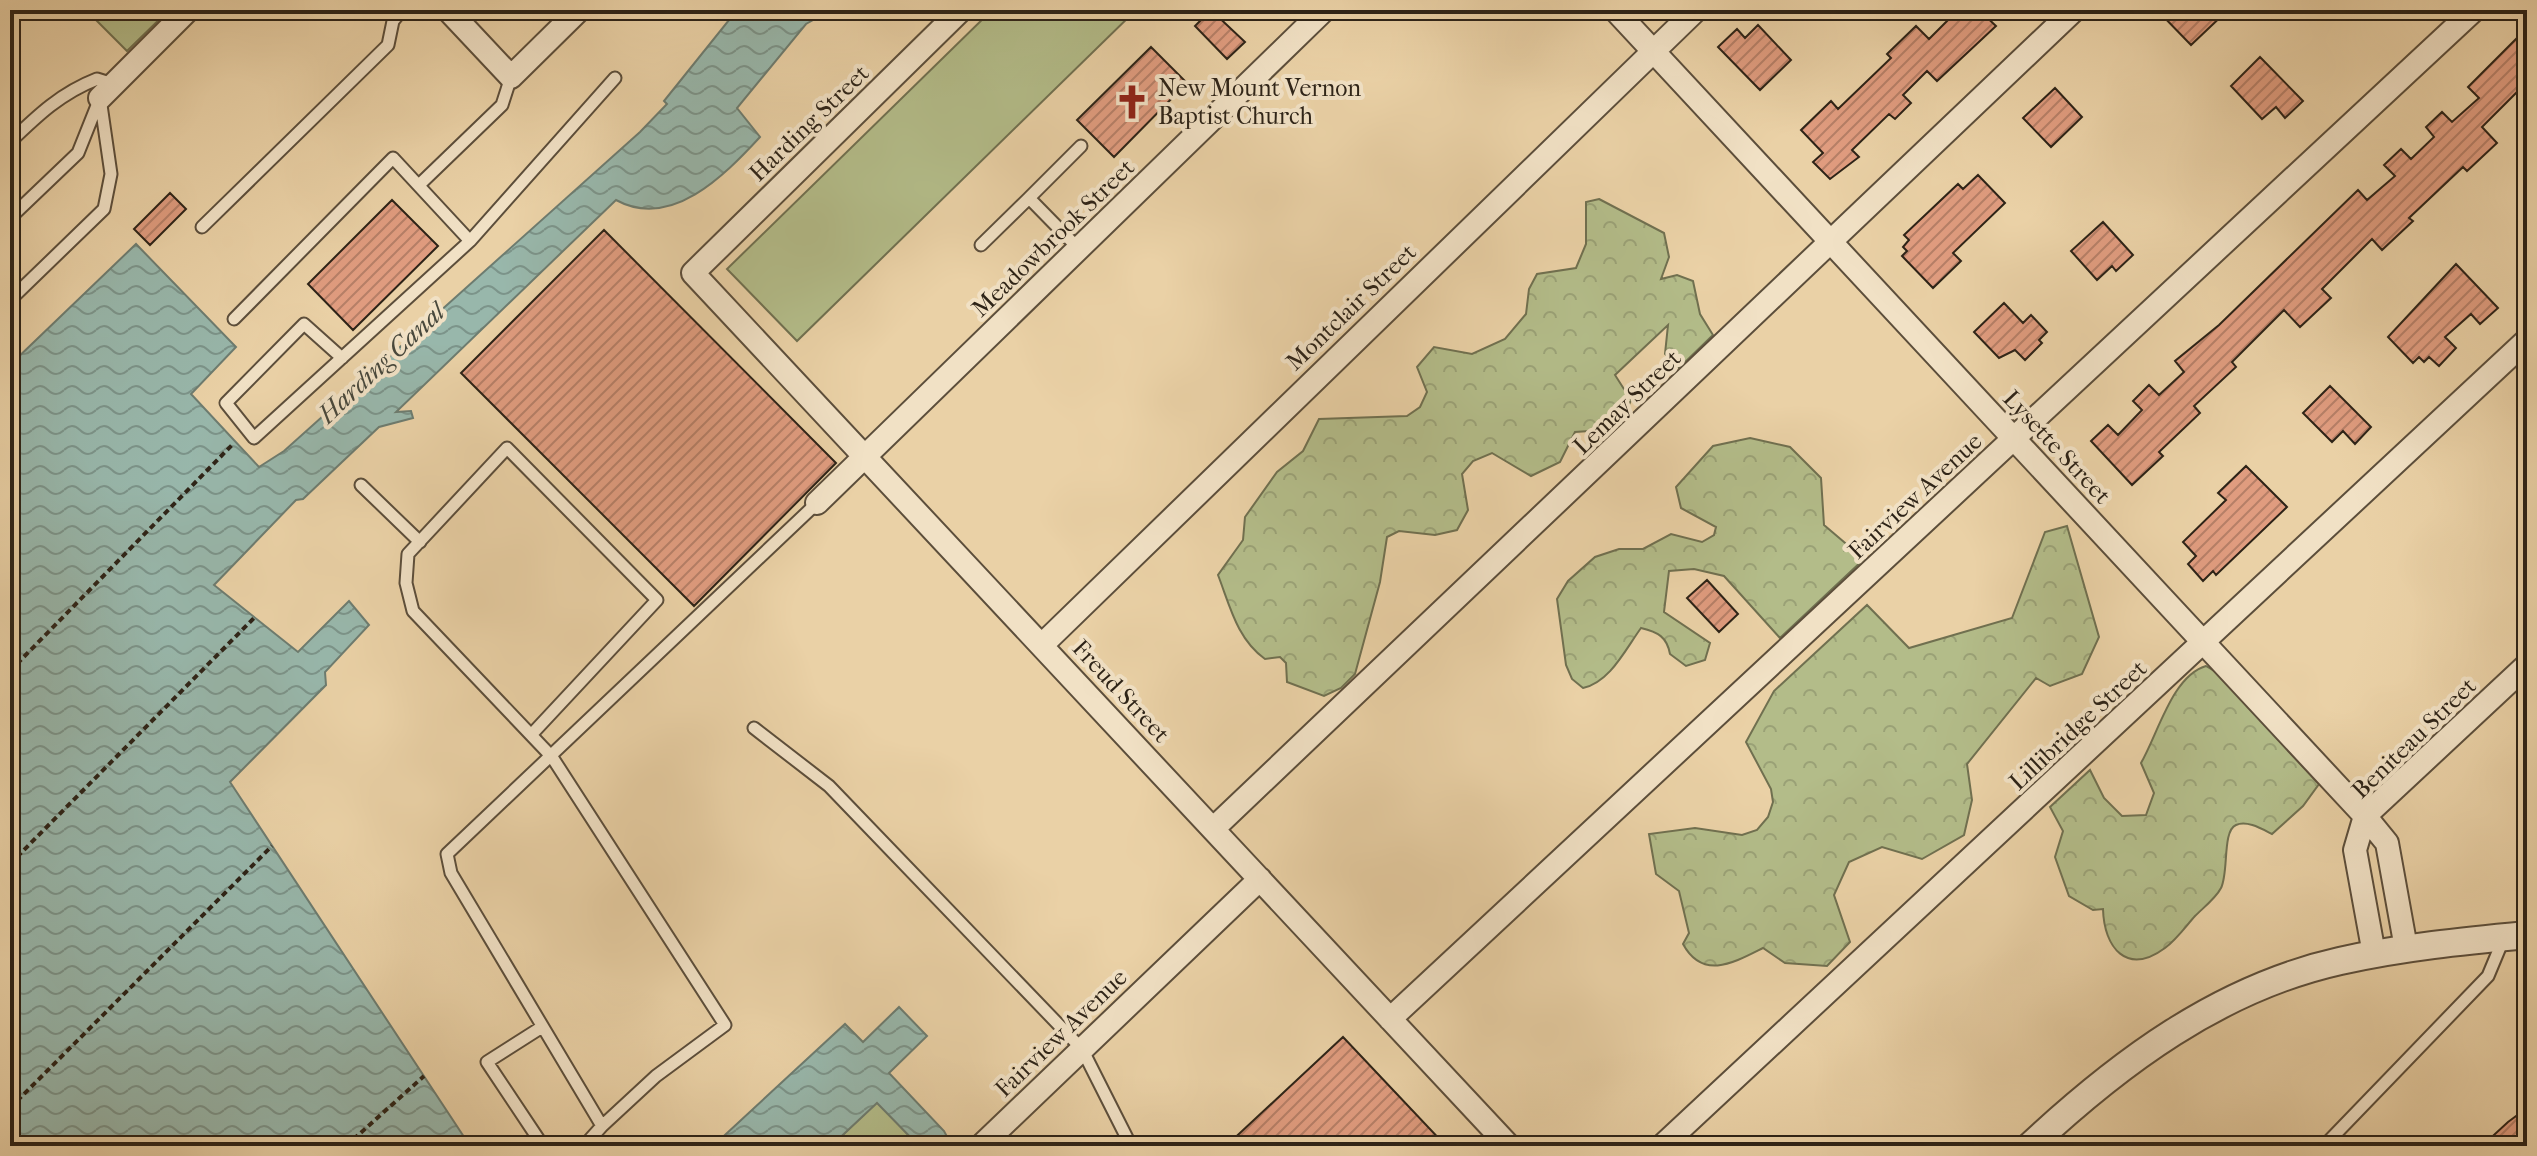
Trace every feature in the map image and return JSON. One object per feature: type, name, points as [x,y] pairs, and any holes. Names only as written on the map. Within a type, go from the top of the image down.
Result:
[{"type":"street","points":[[107,91],[188,10]]},
{"type":"street","points":[[448,10],[511,77],[579,10]]},
{"type":"street","name":"Harding Street","points":[[693,273],[961,10]]},
{"type":"street","name":"Meadowbrook Street","points":[[817,503],[1324,10]]},
{"type":"street","name":"Lysette Street","points":[[1615,10],[2365,816]]},
{"type":"street","name":"Montclair Street","points":[[1043,644],[1696,10]]},
{"type":"street","name":"Lemay Street","points":[[1213,829],[2074,10]]},
{"type":"street","name":"Fairview Avenue","points":[[1390,1019],[2474,10]]},
{"type":"street","name":"Freud Street","points":[[693,273],[1509,1146]]},
{"type":"street","name":"Lillibridge Street","points":[[1662,1146],[2527,340]]},
{"type":"street","name":"Beniteau Street","points":[[2406,948],[2387,843],[2365,816],[2527,665]]},
{"type":"street","points":[[2365,816],[2355,850],[2374,954]]},
{"type":"street","name":"Fairview Avenue","points":[[981,1146],[1260,879]]},
{"type":"street","points":[[2030,1146],[2112,1074],[2183,1025],[2262,986],[2336,962],[2374,954],[2516,936]]},
{"type":"lane","points":[[202,227],[388,45],[393,21],[402,10]]},
{"type":"lane","points":[[419,185],[502,105],[511,77]]},
{"type":"lane","points":[[342,358],[304,324],[226,403],[254,438],[342,358],[470,241],[615,78]]},
{"type":"lane","points":[[10,142],[52,101],[75,87],[97,79],[107,91],[111,174],[104,209],[10,300]]},
{"type":"lane","points":[[10,218],[78,153],[107,91]]},
{"type":"lane","points":[[981,245],[1081,146]]},
{"type":"lane","points":[[234,319],[393,158],[470,241]]},
{"type":"lane","points":[[1029,198],[1079,249]]},
{"type":"lane","points":[[531,735],[657,600],[507,448],[408,554],[406,583],[413,611],[531,735],[552,757],[725,1025],[656,1076],[584,1146]]},
{"type":"lane","points":[[361,485],[420,542]]},
{"type":"lane","points":[[602,1126],[451,873],[447,854],[817,503]]},
{"type":"lane","points":[[754,728],[829,786],[1082,1049],[1131,1146]]},
{"type":"lane","points":[[2324,1146],[2488,976],[2516,936]]},
{"type":"lane","points":[[542,1027],[487,1062],[543,1146]]},
{"type":"path","points":[[10,671],[234,443]]},
{"type":"path","points":[[10,864],[255,617]]},
{"type":"path","points":[[10,1108],[272,846]]},
{"type":"path","points":[[346,1146],[424,1076]]},
{"type":"green space","points":[[86,10],[169,10],[127,51]]},
{"type":"green space","points":[[992,10],[1136,10],[797,341],[727,269]]},
{"type":"green space","points":[[1599,199],[1664,233],[1669,257],[1661,279],[1677,275],[1693,281],[1700,314],[1713,335],[1679,368],[1665,354],[1668,325],[1615,375],[1631,400],[1622,421],[1604,430],[1575,432],[1560,462],[1531,476],[1492,453],[1473,461],[1462,474],[1468,510],[1457,530],[1435,535],[1399,531],[1387,537],[1380,582],[1355,674],[1341,688],[1324,696],[1287,682],[1286,663],[1280,657],[1265,659],[1241,632],[1218,575],[1243,540],[1245,517],[1277,472],[1303,451],[1319,419],[1407,416],[1420,407],[1427,392],[1417,367],[1434,347],[1472,354],[1505,339],[1526,314],[1529,289],[1537,274],[1576,268],[1586,244],[1586,202]]},
{"type":"green space","points":[[1750,438],[1790,447],[1821,478],[1824,525],[1864,559],[1780,638],[1724,576],[1694,569],[1669,571],[1664,612],[1710,643],[1705,660],[1686,666],[1670,654],[1661,636],[1641,628],[1609,672],[1593,685],[1583,688],[1572,679],[1566,665],[1557,599],[1568,581],[1595,557],[1619,549],[1643,549],[1671,534],[1702,542],[1714,535],[1716,527],[1681,508],[1676,487],[1713,446]]},
{"type":"green space","points":[[2067,526],[2099,637],[2082,674],[2050,686],[2036,678],[1967,764],[1972,800],[1964,835],[1922,859],[1882,847],[1849,862],[1834,895],[1850,942],[1827,966],[1785,963],[1763,948],[1720,965],[1700,962],[1691,955],[1683,944],[1689,933],[1679,891],[1656,874],[1649,834],[1695,828],[1742,835],[1757,830],[1768,817],[1773,802],[1771,789],[1746,742],[1774,691],[1867,605],[1909,648],[2012,618],[2045,532]]},
{"type":"green space","points":[[2206,666],[2216,672],[2319,784],[2303,806],[2272,834],[2254,826],[2236,825],[2229,835],[2223,881],[2216,895],[2165,948],[2151,956],[2129,958],[2113,946],[2104,923],[2103,909],[2093,910],[2069,896],[2055,857],[2063,831],[2050,807],[2090,770],[2104,798],[2122,816],[2146,815],[2154,793],[2141,763],[2175,693],[2194,672]]},
{"type":"green space","points":[[877,1102],[919,1146],[831,1146]]},
{"type":"water","points":[[737,10],[831,10],[806,24],[737,108],[760,137],[713,182],[676,204],[637,208],[616,200],[396,412],[411,411],[413,418],[379,427],[303,499],[296,500],[214,585],[298,652],[349,601],[369,625],[325,672],[326,685],[230,782],[470,1146],[10,1146],[10,365],[136,244],[236,347],[191,394],[259,467],[284,451],[640,132],[667,104],[664,101]]},
{"type":"water","points":[[899,1007],[927,1036],[889,1073],[944,1131],[952,1146],[919,1146],[877,1103],[831,1146],[713,1146],[845,1024],[863,1042]]},
{"type":"building","points":[[1211,10],[1245,42],[1227,59],[1195,26]]},
{"type":"building","points":[[1958,10],[1979,10],[1996,26],[1937,81],[1927,71],[1903,95],[1911,103],[1895,119],[1889,114],[1852,150],[1859,157],[1830,179],[1813,162],[1823,153],[1801,130],[1831,101],[1838,109],[1891,58],[1887,54],[1916,26],[1929,39]]},
{"type":"building","points":[[2157,10],[2228,10],[2191,45]]},
{"type":"building","points":[[1758,25],[1791,60],[1760,90],[1718,47],[1737,29],[1745,38]]},
{"type":"building","points":[[2527,28],[2527,82],[2482,127],[2497,143],[2467,171],[2463,167],[2409,218],[2413,221],[2382,250],[2372,239],[2322,289],[2331,298],[2300,327],[2284,310],[2232,362],[2236,367],[2194,406],[2200,413],[2159,452],[2163,456],[2132,485],[2091,441],[2108,425],[2118,435],[2142,410],[2133,401],[2149,385],[2159,395],[2184,372],[2175,361],[2219,325],[2358,190],[2367,200],[2395,176],[2384,165],[2401,149],[2411,159],[2434,137],[2426,127],[2442,112],[2452,122],[2479,98],[2468,87]]},
{"type":"building","name":"New Mount Vernon Baptist Church","points":[[1151,47],[1187,83],[1114,157],[1077,120]]},
{"type":"building","points":[[2260,57],[2303,101],[2285,118],[2276,107],[2262,119],[2231,86]]},
{"type":"building","points":[[2055,88],[2082,117],[2051,147],[2023,118]]},
{"type":"building","points":[[1978,175],[2005,203],[1953,253],[1961,261],[1933,288],[1902,256],[1907,251],[1903,247],[1909,240],[1904,235],[1958,184],[1963,189]]},
{"type":"building","points":[[170,193],[186,209],[150,245],[134,229]]},
{"type":"building","points":[[392,200],[438,246],[353,330],[308,284]]},
{"type":"building","points":[[2103,222],[2133,255],[2116,271],[2112,266],[2097,280],[2071,251]]},
{"type":"building","points":[[604,230],[836,463],[694,606],[461,373]]},
{"type":"building","points":[[2456,264],[2498,308],[2480,324],[2471,314],[2445,337],[2456,348],[2439,366],[2429,357],[2424,362],[2419,357],[2413,363],[2388,337]]},
{"type":"building","points":[[2004,303],[2023,323],[2031,315],[2047,332],[2039,340],[2042,343],[2025,360],[2015,350],[1999,358],[1974,332]]},
{"type":"building","points":[[2330,386],[2371,427],[2355,444],[2343,431],[2332,442],[2303,413]]},
{"type":"building","points":[[2246,466],[2287,507],[2216,575],[2213,571],[2203,581],[2188,564],[2196,556],[2183,542],[2226,500],[2218,493]]},
{"type":"building","points":[[1707,580],[1738,614],[1719,632],[1687,598]]},
{"type":"building","points":[[1343,1037],[1446,1146],[1226,1146]]},
{"type":"building","points":[[2527,1108],[2527,1146],[2482,1146],[2508,1122]]},
{"type":"place","name":"New Mount Vernon Baptist Church","points":[[1132,102]]},
{"type":"water label","name":"Harding Canal","points":[[381,363]]}]
